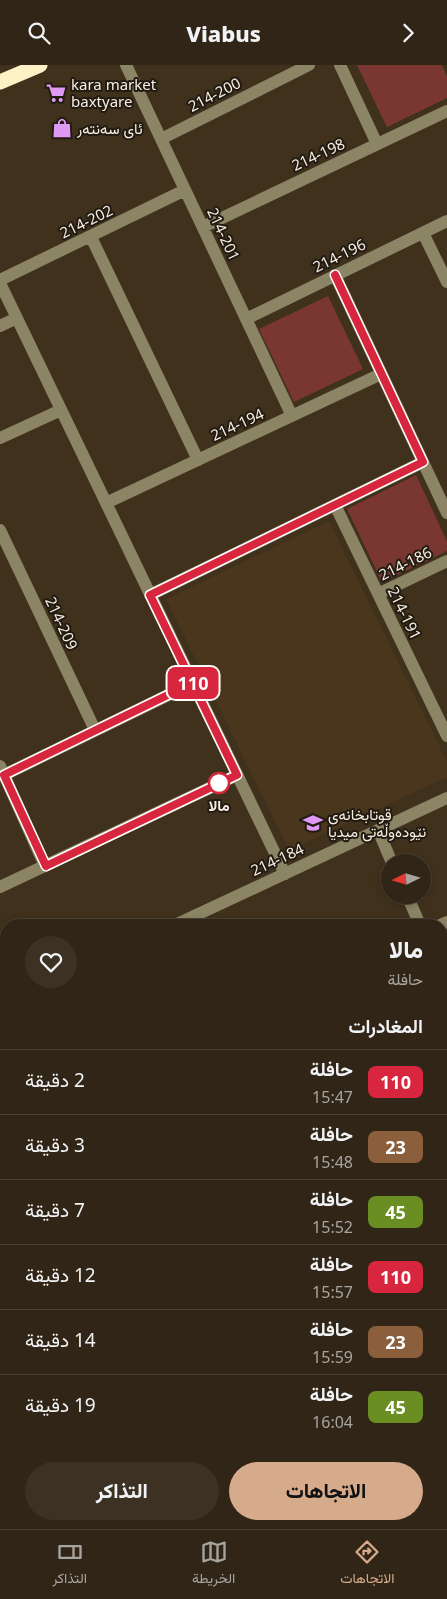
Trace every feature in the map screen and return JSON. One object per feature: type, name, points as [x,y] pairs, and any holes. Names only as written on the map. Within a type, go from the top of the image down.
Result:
[{"type":"highway","points":[[0,82],[40,65]]},
{"type":"street","name":"214-201","points":[[126,65],[292,416]]},
{"type":"street","name":"214-200","points":[[161,139],[309,65]]},
{"type":"street","points":[[340,65],[378,144]]},
{"type":"street","name":"214-198","points":[[203,227],[447,111]]},
{"type":"street","name":"214-202","points":[[0,281],[185,190]]},
{"type":"street","name":"214-196","points":[[246,319],[447,221]]},
{"type":"street","points":[[423,233],[447,282]]},
{"type":"street","points":[[91,237],[198,460]]},
{"type":"street","points":[[335,275],[447,513]]},
{"type":"street","points":[[0,281],[285,874]]},
{"type":"street","points":[[0,326],[17,318]]},
{"type":"street","name":"214-194","points":[[106,503],[382,374]]},
{"type":"street","points":[[0,438],[61,410]]},
{"type":"street","points":[[150,595],[423,462]]},
{"type":"street","name":"214-191","points":[[335,505],[447,736]]},
{"type":"street","name":"214-209","points":[[0,530],[95,730]]},
{"type":"street","name":"214-186","points":[[378,594],[447,561]]},
{"type":"street","points":[[46,866],[2,770],[95,730],[193,683]]},
{"type":"street","points":[[0,887],[237,775]]},
{"type":"street","name":"214-184","points":[[201,919],[285,874],[447,798]]},
{"type":"street","points":[[378,830],[388,854]]},
{"type":"street","points":[[411,904],[417,919]]},
{"type":"shaded area","points":[[357,65],[442,65],[447,76],[447,98],[387,127]]},
{"type":"shaded area","points":[[328,296],[363,369],[294,402],[259,329]]},
{"type":"shaded area","points":[[416,475],[447,541],[447,551],[382,582],[347,509]]},
{"type":"shaded area","points":[[329,521],[447,762],[447,777],[289,850],[166,599]]},
{"type":"bus line","name":"110","points":[[176,691],[4,775],[46,866],[237,775],[150,595],[423,462],[335,275]]},
{"type":"place","name":"kara market baxtyare","points":[[56,93]]},
{"type":"place","name":"ئای سەنتەر","points":[[62,128]]},
{"type":"place","name":"مالا","points":[[219,783]]},
{"type":"place","name":"قوتابخانەی نێودەوڵەتی میدیا","points":[[313,823]]}]
